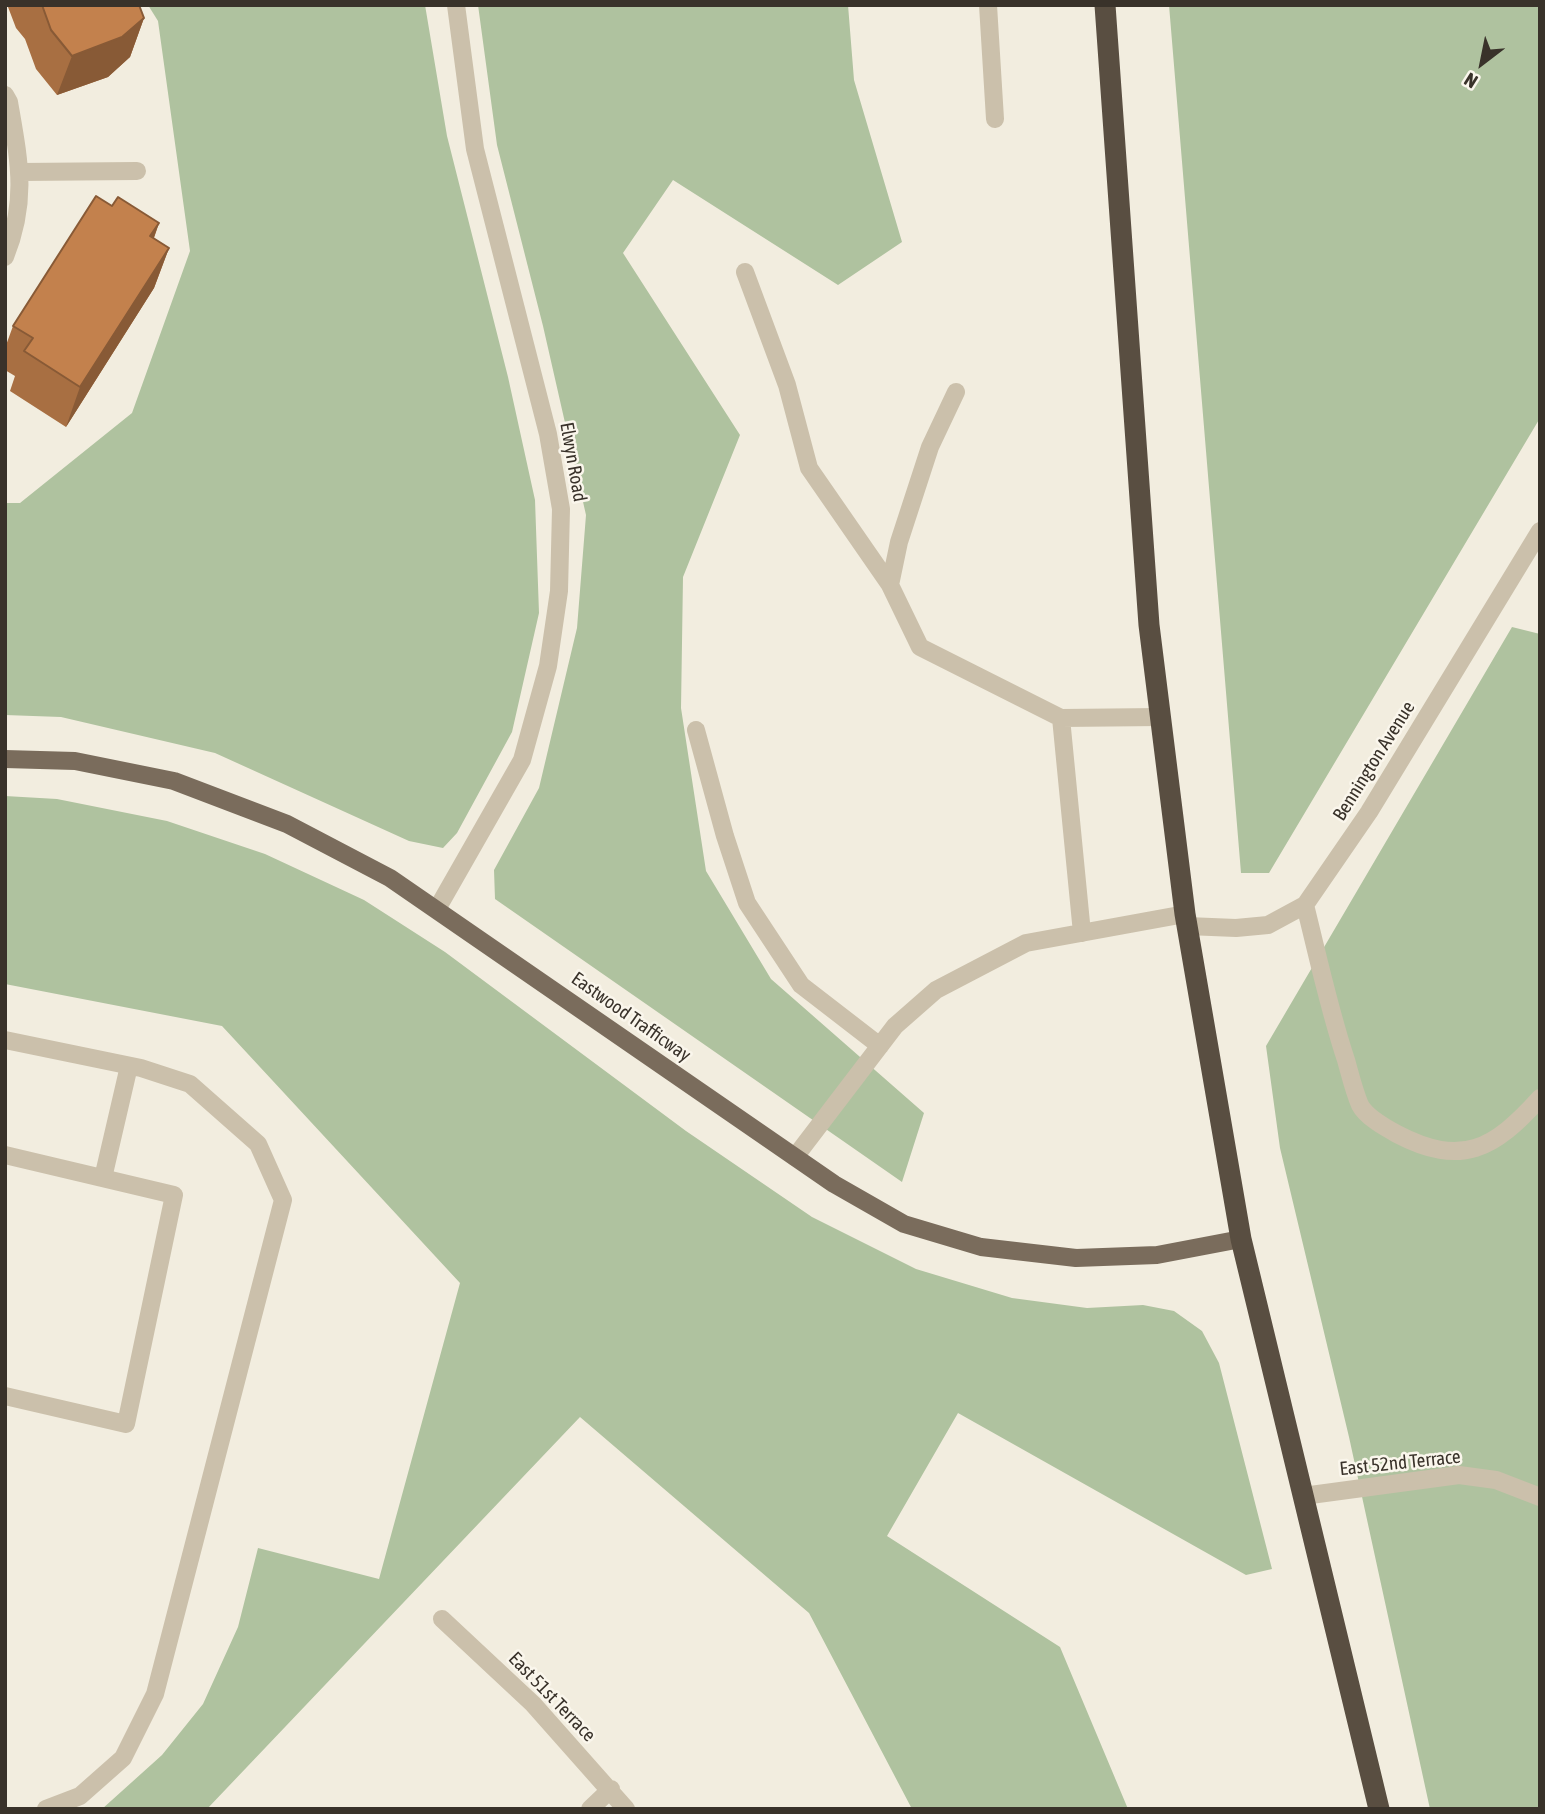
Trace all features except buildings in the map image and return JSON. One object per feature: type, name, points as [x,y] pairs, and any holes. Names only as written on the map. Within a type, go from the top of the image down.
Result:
[{"type":"highway","points":[[1105,5],[1149,625],[1186,920],[1241,1239],[1379,1809]]},
{"type":"main road","name":"Eastwood Trafficway","points":[[5,759],[75,761],[174,780],[287,824],[390,878],[834,1184],[904,1224],[981,1247],[1076,1258],[1157,1255],[1241,1239]]},
{"type":"street","name":"Elwyn Road","points":[[437,909],[522,760],[548,666],[559,578],[561,509],[548,434],[475,149],[456,5]]},
{"type":"street","points":[[988,5],[995,119]]},
{"type":"street","points":[[5,95],[9,102],[20,172],[20,207],[5,257]]},
{"type":"street","points":[[20,172],[137,171]]},
{"type":"street","points":[[745,272],[787,385],[809,468],[890,585],[920,648],[1061,718],[1160,717]]},
{"type":"street","points":[[890,585],[900,541],[930,447],[956,392]]},
{"type":"street","name":"Bennington Avenue","points":[[795,1157],[895,1026],[936,990],[1026,943],[1186,920],[1236,928],[1268,925],[1305,905],[1369,811],[1540,531]]},
{"type":"street","points":[[1061,718],[1082,933]]},
{"type":"street","points":[[696,730],[725,836],[747,903],[801,985],[880,1046]]},
{"type":"street","points":[[1305,905],[1332,1017],[1361,1108],[1377,1121],[1419,1146],[1456,1153],[1486,1145],[1520,1120],[1540,1098]]},
{"type":"street","points":[[5,1040],[129,1066],[190,1084],[258,1144],[283,1200],[155,1694],[123,1758],[80,1796],[47,1809]]},
{"type":"street","points":[[103,1178],[129,1066]]},
{"type":"street","points":[[5,1155],[174,1195],[126,1424],[5,1396]]},
{"type":"street","name":"East 52nd Terrace","points":[[1303,1496],[1459,1475],[1496,1480],[1540,1497]]},
{"type":"street","name":"East 51st Terrace","points":[[442,1619],[533,1704],[626,1809]]},
{"type":"street","points":[[590,1809],[611,1789]]},
{"type":"green space","points":[[148,5],[425,5],[447,136],[508,377],[535,500],[539,613],[512,732],[457,833],[443,848],[409,841],[215,753],[61,717],[5,715],[5,503],[20,503],[132,413],[190,251],[158,21]]},
{"type":"green space","points":[[478,5],[848,5],[854,80],[902,242],[838,285],[673,180],[623,253],[740,435],[683,577],[681,708],[706,871],[771,979],[924,1113],[902,1182],[495,899],[494,870],[539,788],[577,628],[586,515],[543,326],[497,145]]},
{"type":"green space","points":[[1169,5],[1540,5],[1540,418],[1269,873],[1241,873]]},
{"type":"green space","points":[[1512,627],[1540,634],[1540,1809],[1430,1809],[1349,1437],[1280,1148],[1266,1046]]},
{"type":"green space","points":[[5,796],[57,799],[167,821],[265,854],[364,900],[445,952],[686,1131],[812,1217],[916,1269],[1012,1298],[1087,1308],[1143,1305],[1174,1311],[1202,1331],[1219,1363],[1272,1569],[1246,1575],[958,1413],[887,1536],[1060,1647],[1128,1809],[912,1809],[809,1613],[580,1417],[207,1809],[102,1809],[162,1755],[203,1704],[238,1627],[258,1548],[379,1579],[460,1283],[222,1026],[5,984]]}]
